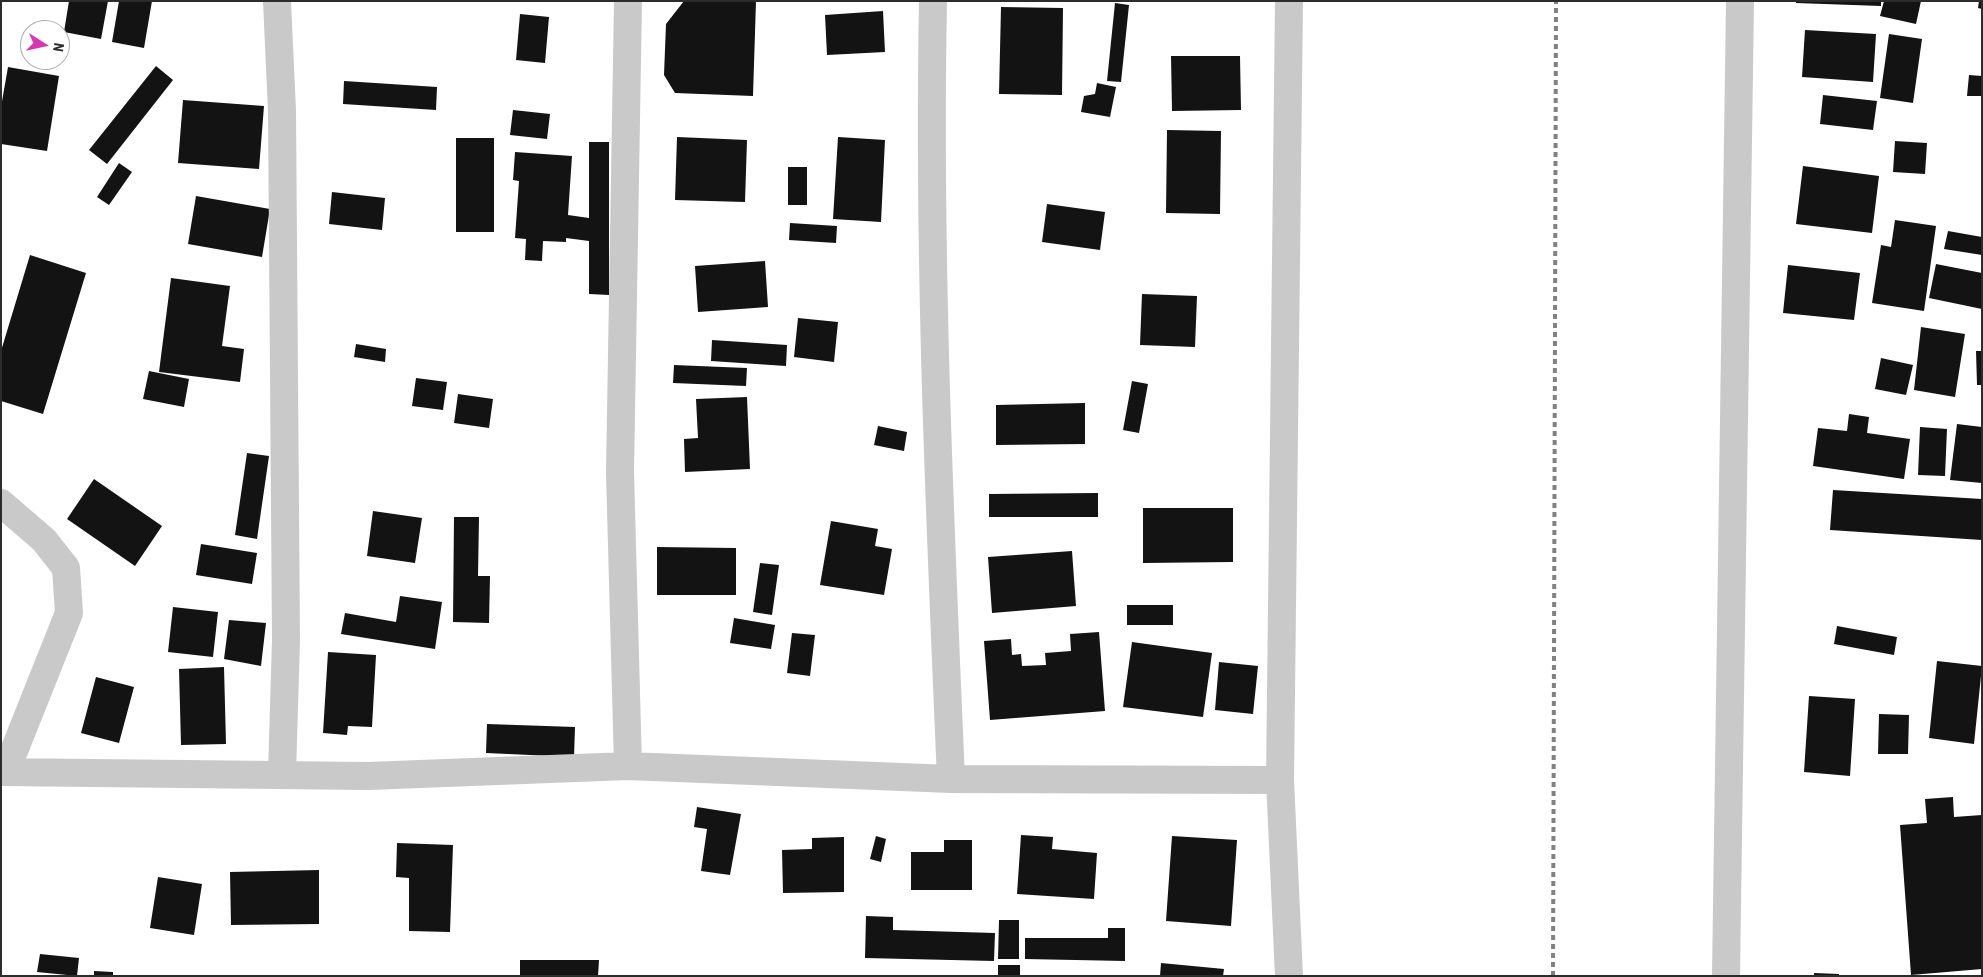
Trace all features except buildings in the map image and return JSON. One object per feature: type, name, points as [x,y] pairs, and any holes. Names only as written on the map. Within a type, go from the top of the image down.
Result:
[{"type":"street","points":[[277,1],[282,112],[286,640],[282,774]]},
{"type":"street","points":[[628,1],[620,472],[628,766]]},
{"type":"street","points":[[933,1],[930,125],[935,414],[950,779]]},
{"type":"street","points":[[1289,1],[1280,780],[1289,976]]},
{"type":"street","points":[[1726,976],[1740,1]]},
{"type":"street","points":[[1,503],[44,540],[66,568],[69,613],[4,772],[368,776],[628,766],[950,779],[1280,780]]},
{"type":"railway","points":[[1553,976],[1556,1]]}]
